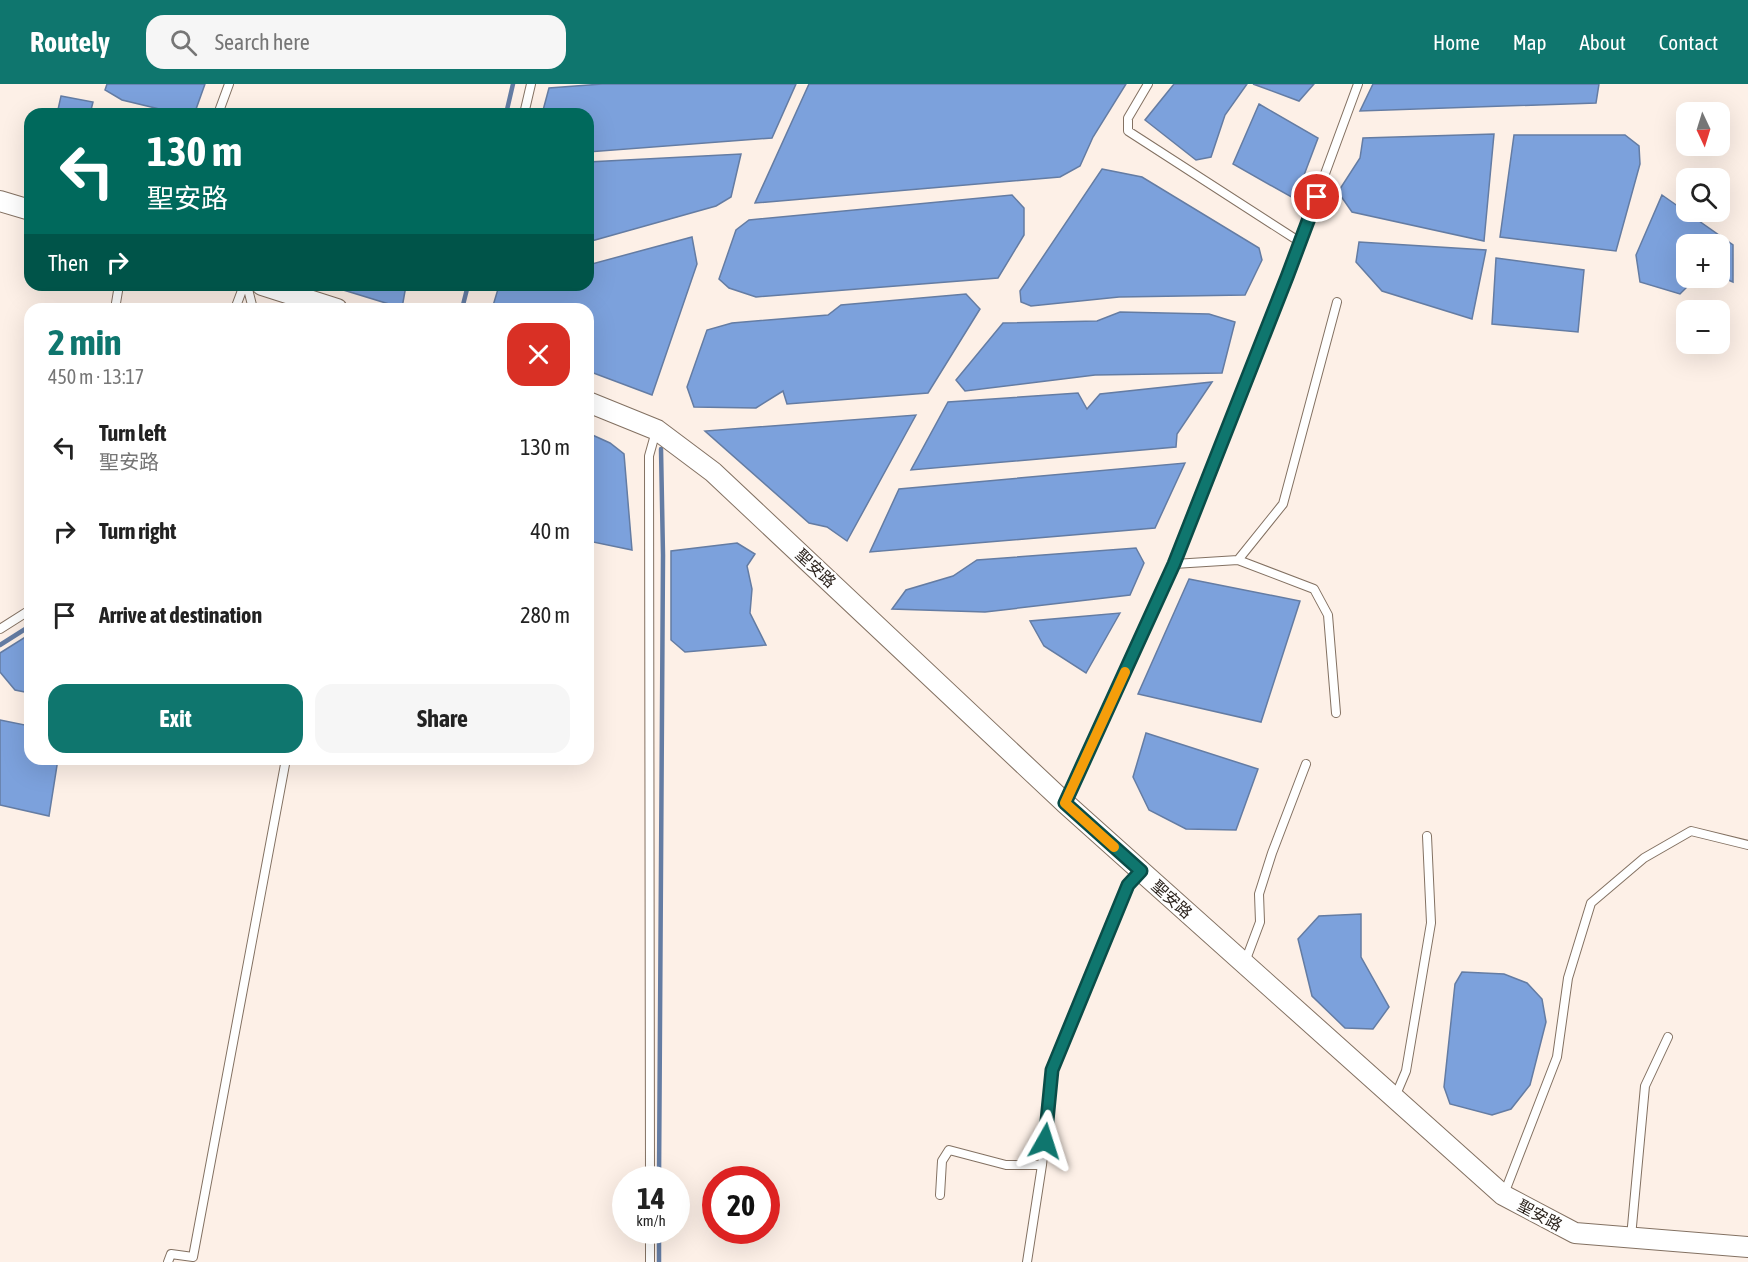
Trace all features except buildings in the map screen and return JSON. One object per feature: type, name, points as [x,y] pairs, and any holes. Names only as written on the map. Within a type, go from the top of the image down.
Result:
[{"type":"street","points":[[0,201],[24,208]]},
{"type":"street","points":[[281,291],[318,303]]},
{"type":"street","name":"聖安路","points":[[594,404],[657,430],[713,472],[1065,803],[1503,1195],[1575,1233],[1748,1247]]},
{"type":"lane","points":[[220,108],[229,84]]},
{"type":"lane","points":[[525,108],[531,84]]},
{"type":"lane","points":[[1148,84],[1128,118],[1128,131],[1300,242]]},
{"type":"lane","points":[[1065,803],[1174,564],[1300,242],[1358,84]]},
{"type":"lane","points":[[1238,560],[1283,504],[1337,302]]},
{"type":"lane","points":[[650,1166],[649,456],[657,430]]},
{"type":"lane","points":[[1174,564],[1238,560],[1314,589],[1328,615],[1336,713]]},
{"type":"lane","points":[[0,629],[24,614]]},
{"type":"lane","points":[[1244,964],[1260,922],[1259,894],[1262,884],[1305,764]]},
{"type":"lane","points":[[168,1262],[171,1254],[193,1257],[285,765]]},
{"type":"lane","points":[[1503,1195],[1557,1057],[1568,978],[1591,903],[1644,858],[1691,831],[1748,845]]},
{"type":"lane","points":[[1394,1098],[1406,1071],[1431,923],[1427,836]]},
{"type":"lane","points":[[1027,1262],[1042,1165],[1052,1070],[1128,885],[1141,871]]},
{"type":"lane","points":[[1631,1238],[1645,1086],[1668,1037]]},
{"type":"lane","points":[[940,1196],[942,1161],[949,1150],[1006,1165],[1042,1165]]},
{"type":"lane","points":[[650,1244],[650,1262]]},
{"type":"water","points":[[107,84],[205,84],[196,108],[155,108],[122,100],[105,90]]},
{"type":"water","points":[[602,84],[796,84],[772,138],[594,152],[594,108],[544,108],[549,88]]},
{"type":"water","points":[[809,84],[1126,84],[1093,137],[1080,166],[1060,177],[755,203]]},
{"type":"water","points":[[1174,84],[1247,84],[1225,115],[1211,157],[1196,160],[1145,120]]},
{"type":"water","points":[[1253,84],[1314,84],[1299,101]]},
{"type":"water","points":[[1373,84],[1599,84],[1596,103],[1360,111]]},
{"type":"water","points":[[61,96],[93,102],[92,108],[58,108]]},
{"type":"water","points":[[1259,104],[1318,138],[1295,199],[1233,164]]},
{"type":"water","points":[[1494,134],[1484,241],[1352,212],[1338,192],[1360,158],[1363,138]]},
{"type":"water","points":[[1514,135],[1625,135],[1639,146],[1640,164],[1616,251],[1500,237]]},
{"type":"water","points":[[741,154],[731,197],[716,206],[594,240],[594,162]]},
{"type":"water","points":[[1102,169],[1142,177],[1259,248],[1262,260],[1245,295],[1119,297],[1031,306],[1021,302],[1020,291]]},
{"type":"water","points":[[1012,195],[1024,208],[1024,235],[998,278],[756,297],[729,288],[719,279],[736,230],[749,220]]},
{"type":"water","points":[[1662,195],[1676,205],[1676,222],[1700,222],[1717,234],[1676,234],[1676,288],[1686,288],[1680,294],[1640,282],[1636,255]]},
{"type":"water","points":[[692,237],[697,264],[652,395],[594,373],[594,303],[494,303],[497,291],[594,291],[594,263]]},
{"type":"water","points":[[1359,242],[1486,250],[1472,319],[1382,291],[1356,262]]},
{"type":"water","points":[[1730,243],[1733,245],[1733,282],[1730,281]]},
{"type":"water","points":[[1496,258],[1584,270],[1578,332],[1492,324]]},
{"type":"water","points":[[347,291],[405,291],[403,303],[386,303]]},
{"type":"water","points":[[966,294],[980,309],[928,393],[787,404],[783,391],[756,408],[694,407],[687,387],[707,330],[732,323],[828,315],[841,305]]},
{"type":"water","points":[[1120,312],[1209,314],[1235,322],[1222,373],[1095,375],[965,391],[956,380],[1003,323],[1097,321]]},
{"type":"water","points":[[1212,382],[1177,434],[1176,447],[911,470],[948,402],[1078,393],[1087,409],[1100,394]]},
{"type":"water","points":[[916,415],[847,541],[827,527],[809,523],[705,431]]},
{"type":"water","points":[[594,436],[610,443],[624,454],[632,550],[594,542]]},
{"type":"water","points":[[1185,463],[1155,528],[870,552],[899,489]]},
{"type":"water","points":[[737,543],[755,554],[747,566],[752,589],[750,613],[766,645],[685,652],[671,640],[671,551]]},
{"type":"water","points":[[1136,548],[1144,563],[1130,595],[985,612],[892,609],[906,590],[953,576],[977,560]]},
{"type":"water","points":[[1189,579],[1300,601],[1261,722],[1138,694]]},
{"type":"water","points":[[1120,613],[1086,673],[1044,646],[1030,621]]},
{"type":"water","points":[[24,638],[24,692],[15,690],[0,672],[0,653]]},
{"type":"water","points":[[0,720],[24,725],[24,765],[57,765],[49,816],[0,805]]},
{"type":"water","points":[[1146,733],[1258,769],[1236,830],[1186,829],[1149,810],[1133,777]]},
{"type":"water","points":[[1361,914],[1361,957],[1389,1007],[1373,1029],[1345,1028],[1312,996],[1298,939],[1319,916]]},
{"type":"water","points":[[1462,972],[1504,974],[1527,983],[1542,999],[1546,1022],[1530,1085],[1511,1109],[1492,1115],[1450,1104],[1444,1087],[1455,984]]},
{"type":"waterway","points":[[507,108],[513,84]]},
{"type":"waterway","points":[[464,303],[466,291]]},
{"type":"waterway","points":[[659,1166],[663,555],[661,449]]},
{"type":"waterway","points":[[0,645],[24,630]]},
{"type":"waterway","points":[[659,1244],[659,1262]]},
{"type":"slow traffic","points":[[1114,847],[1065,803],[1125,672]]},
{"type":"route","points":[[1045,1141],[1052,1070],[1128,885],[1141,871],[1065,803],[1174,564],[1317,197]]}]
